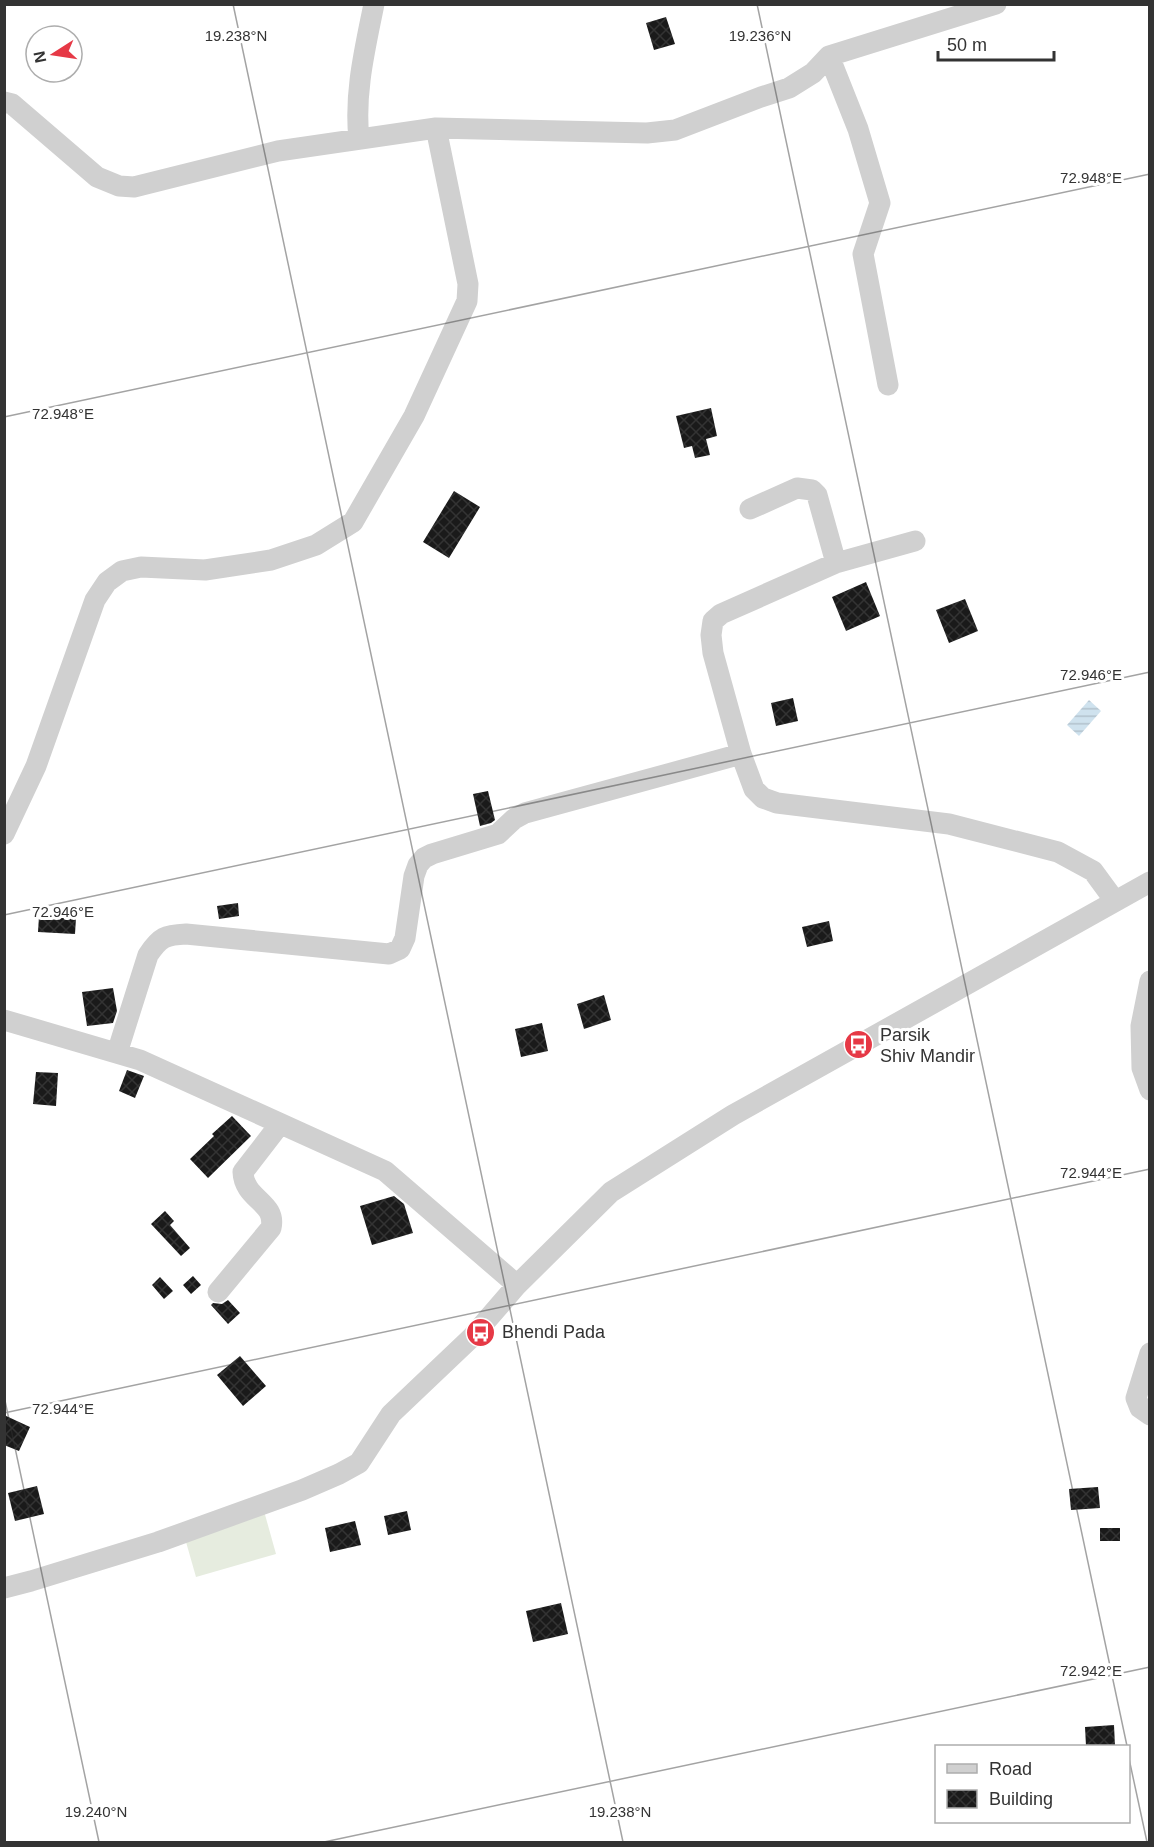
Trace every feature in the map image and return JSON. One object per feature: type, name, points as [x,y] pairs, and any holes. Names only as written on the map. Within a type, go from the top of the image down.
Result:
[{"type":"street","points":[[359,139],[356,116],[357,99],[374,4]]},
{"type":"street","points":[[4,102],[12,104],[97,177],[119,186],[134,187],[278,151],[436,128],[636,133],[675,130],[789,88],[813,73],[829,56],[996,4]]},
{"type":"street","points":[[829,56],[858,129],[880,203],[863,254],[888,385]]},
{"type":"street","points":[[4,834],[36,766],[95,600],[107,582],[122,571],[141,567],[205,570],[271,560],[316,545],[353,522],[414,416],[467,301],[468,284],[436,128]]},
{"type":"street","points":[[750,509],[797,488],[812,490],[817,495],[836,563]]},
{"type":"street","points":[[915,541],[836,563],[721,614],[713,621],[711,635],[713,653],[741,754],[754,789],[763,798],[777,803],[949,824],[1058,852],[1093,871],[1115,901]]},
{"type":"street","points":[[117,1053],[148,955],[158,940],[170,935],[186,934],[389,954],[400,949],[405,938],[414,876],[424,858],[498,834],[514,819],[525,813],[741,754]]},
{"type":"street","points":[[4,1588],[158,1542],[302,1490],[358,1463],[391,1414],[472,1337],[517,1285],[611,1192],[733,1115],[1149,882]]},
{"type":"street","points":[[1149,981],[1141,1026],[1142,1068],[1149,1090]]},
{"type":"street","points":[[4,1020],[140,1060],[385,1172],[517,1285]]},
{"type":"street","points":[[218,1292],[271,1228],[272,1215],[247,1188],[243,1181],[243,1172],[280,1124]]},
{"type":"street","points":[[1149,1353],[1136,1398],[1140,1408],[1149,1415]]},
{"type":"shaded area","points":[[264,1511],[276,1554],[196,1577],[184,1535]]},
{"type":"water","points":[[1089,700],[1101,711],[1079,736],[1067,725]]},
{"type":"building","points":[[666,17],[675,44],[654,50],[646,23]]},
{"type":"building","points":[[711,408],[717,436],[706,439],[710,455],[695,458],[692,446],[684,448],[676,416]]},
{"type":"building","points":[[454,491],[480,507],[449,558],[423,542]]},
{"type":"building","points":[[866,582],[880,616],[846,631],[832,597]]},
{"type":"building","points":[[965,599],[978,631],[949,643],[936,610]]},
{"type":"building","points":[[793,698],[798,721],[776,726],[771,703]]},
{"type":"building","points":[[488,791],[495,820],[480,826],[473,794]]},
{"type":"building","points":[[238,903],[239,916],[219,919],[217,906]]},
{"type":"building","points":[[39,916],[76,918],[75,934],[38,932]]},
{"type":"building","points":[[829,921],[833,941],[807,947],[802,927]]},
{"type":"building","points":[[113,988],[117,1011],[113,1023],[87,1026],[82,992]]},
{"type":"building","points":[[604,995],[611,1020],[584,1029],[577,1004]]},
{"type":"building","points":[[542,1023],[548,1051],[521,1057],[515,1029]]},
{"type":"building","points":[[127,1070],[144,1076],[135,1098],[119,1091]]},
{"type":"building","points":[[36,1072],[58,1073],[56,1106],[33,1104]]},
{"type":"building","points":[[232,1116],[251,1136],[208,1178],[190,1159]]},
{"type":"building","points":[[394,1196],[404,1204],[413,1233],[372,1245],[360,1206]]},
{"type":"building","points":[[165,1211],[174,1221],[170,1225],[190,1248],[181,1256],[151,1224]]},
{"type":"building","points":[[193,1276],[201,1285],[191,1294],[183,1285]]},
{"type":"building","points":[[160,1277],[173,1291],[164,1299],[152,1285]]},
{"type":"building","points":[[228,1300],[240,1313],[228,1324],[211,1305],[213,1303],[222,1304]]},
{"type":"building","points":[[240,1356],[266,1386],[243,1406],[217,1375]]},
{"type":"building","points":[[4,1415],[30,1427],[19,1451],[4,1445]]},
{"type":"building","points":[[37,1486],[44,1514],[15,1521],[8,1493]]},
{"type":"building","points":[[1098,1487],[1100,1508],[1071,1510],[1069,1489]]},
{"type":"building","points":[[407,1511],[411,1530],[388,1535],[384,1516]]},
{"type":"building","points":[[355,1521],[361,1545],[330,1552],[325,1528]]},
{"type":"building","points":[[1100,1528],[1120,1528],[1120,1541],[1100,1541]]},
{"type":"building","points":[[561,1603],[568,1634],[533,1642],[526,1611]]},
{"type":"building","points":[[1114,1725],[1115,1745],[1086,1745],[1085,1727]]},
{"type":"place","name":"Parsik Shiv Mandir","points":[[859,1045]]},
{"type":"place","name":"Bhendi Pada","points":[[481,1332]]}]
